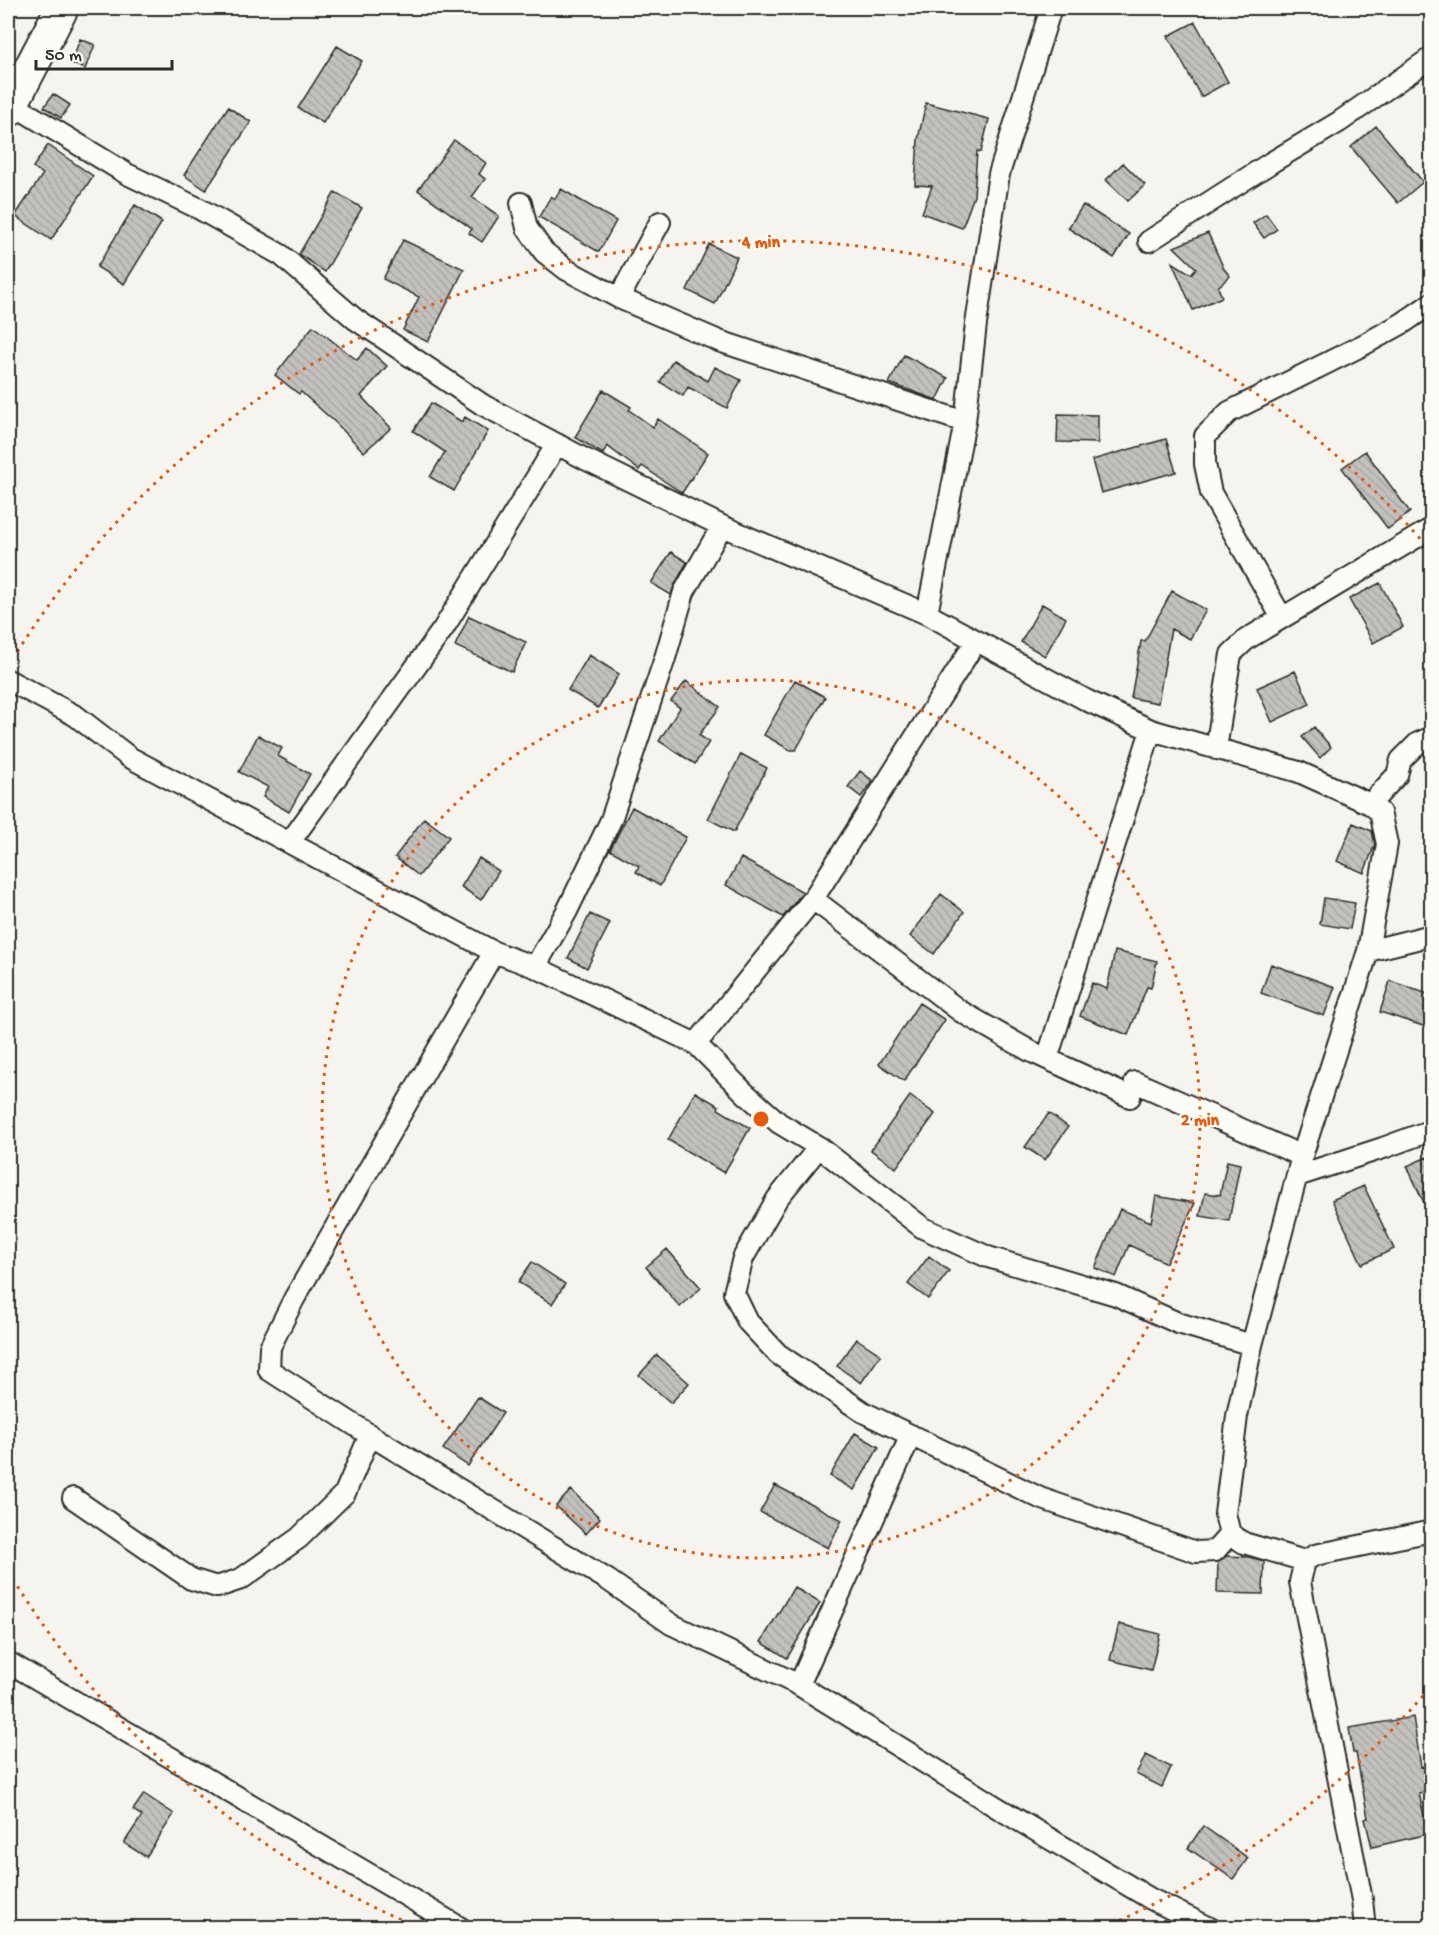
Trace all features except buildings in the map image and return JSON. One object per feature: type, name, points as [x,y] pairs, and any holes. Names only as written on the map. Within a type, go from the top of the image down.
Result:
[{"type":"main road","points":[[10,107],[62,8]]},
{"type":"street","points":[[927,614],[965,422],[976,324],[999,174],[1051,8]]},
{"type":"street","points":[[1149,241],[1339,122],[1431,57]]},
{"type":"street","points":[[10,107],[127,174],[198,208],[281,255],[355,319],[483,405],[557,444],[722,526],[927,614],[1088,701],[1151,730],[1299,772],[1370,804],[1380,812],[1387,844],[1368,951],[1302,1156],[1252,1345],[1237,1416],[1225,1514],[1230,1534],[1244,1543],[1305,1561]]},
{"type":"street","points":[[520,203],[527,228],[544,252],[567,270],[619,298],[719,340],[965,422]]},
{"type":"street","points":[[619,298],[660,222]]},
{"type":"street","points":[[1282,618],[1211,492],[1205,464],[1205,436],[1229,412],[1364,345],[1431,303]]},
{"type":"street","points":[[290,842],[443,629],[557,444]]},
{"type":"street","points":[[535,967],[567,911],[611,820],[684,592],[722,526]]},
{"type":"street","points":[[1216,749],[1231,654],[1247,639],[1431,528]]},
{"type":"street","points":[[696,1044],[813,899],[976,641]]},
{"type":"street","points":[[8,680],[75,716],[129,757],[494,952],[535,967],[696,1044],[779,1123],[819,1147],[922,1228],[988,1257],[1116,1295],[1178,1323],[1252,1345]]},
{"type":"street","points":[[1047,1059],[1151,730]]},
{"type":"street","points":[[1370,804],[1397,775],[1401,760],[1418,743],[1431,737]]},
{"type":"street","points":[[813,899],[960,1011],[1047,1059],[1132,1089],[1302,1156]]},
{"type":"street","points":[[1368,951],[1431,935]]},
{"type":"street","points":[[494,952],[294,1299],[270,1347],[269,1370],[370,1435],[608,1580],[670,1624],[800,1685],[998,1808],[1152,1899],[1172,1919],[1210,1928]]},
{"type":"street","points":[[1297,1176],[1431,1130]]},
{"type":"street","points":[[819,1147],[777,1199],[743,1258],[734,1293],[748,1322],[778,1354],[863,1412],[1040,1498],[1196,1552],[1215,1551],[1230,1534]]},
{"type":"street","points":[[73,1498],[191,1579],[217,1587],[241,1579],[299,1538],[345,1493],[370,1435]]},
{"type":"street","points":[[800,1685],[911,1435]]},
{"type":"street","points":[[1365,1928],[1300,1582],[1305,1561],[1315,1555],[1431,1531]]},
{"type":"street","points":[[8,1662],[461,1928]]}]
